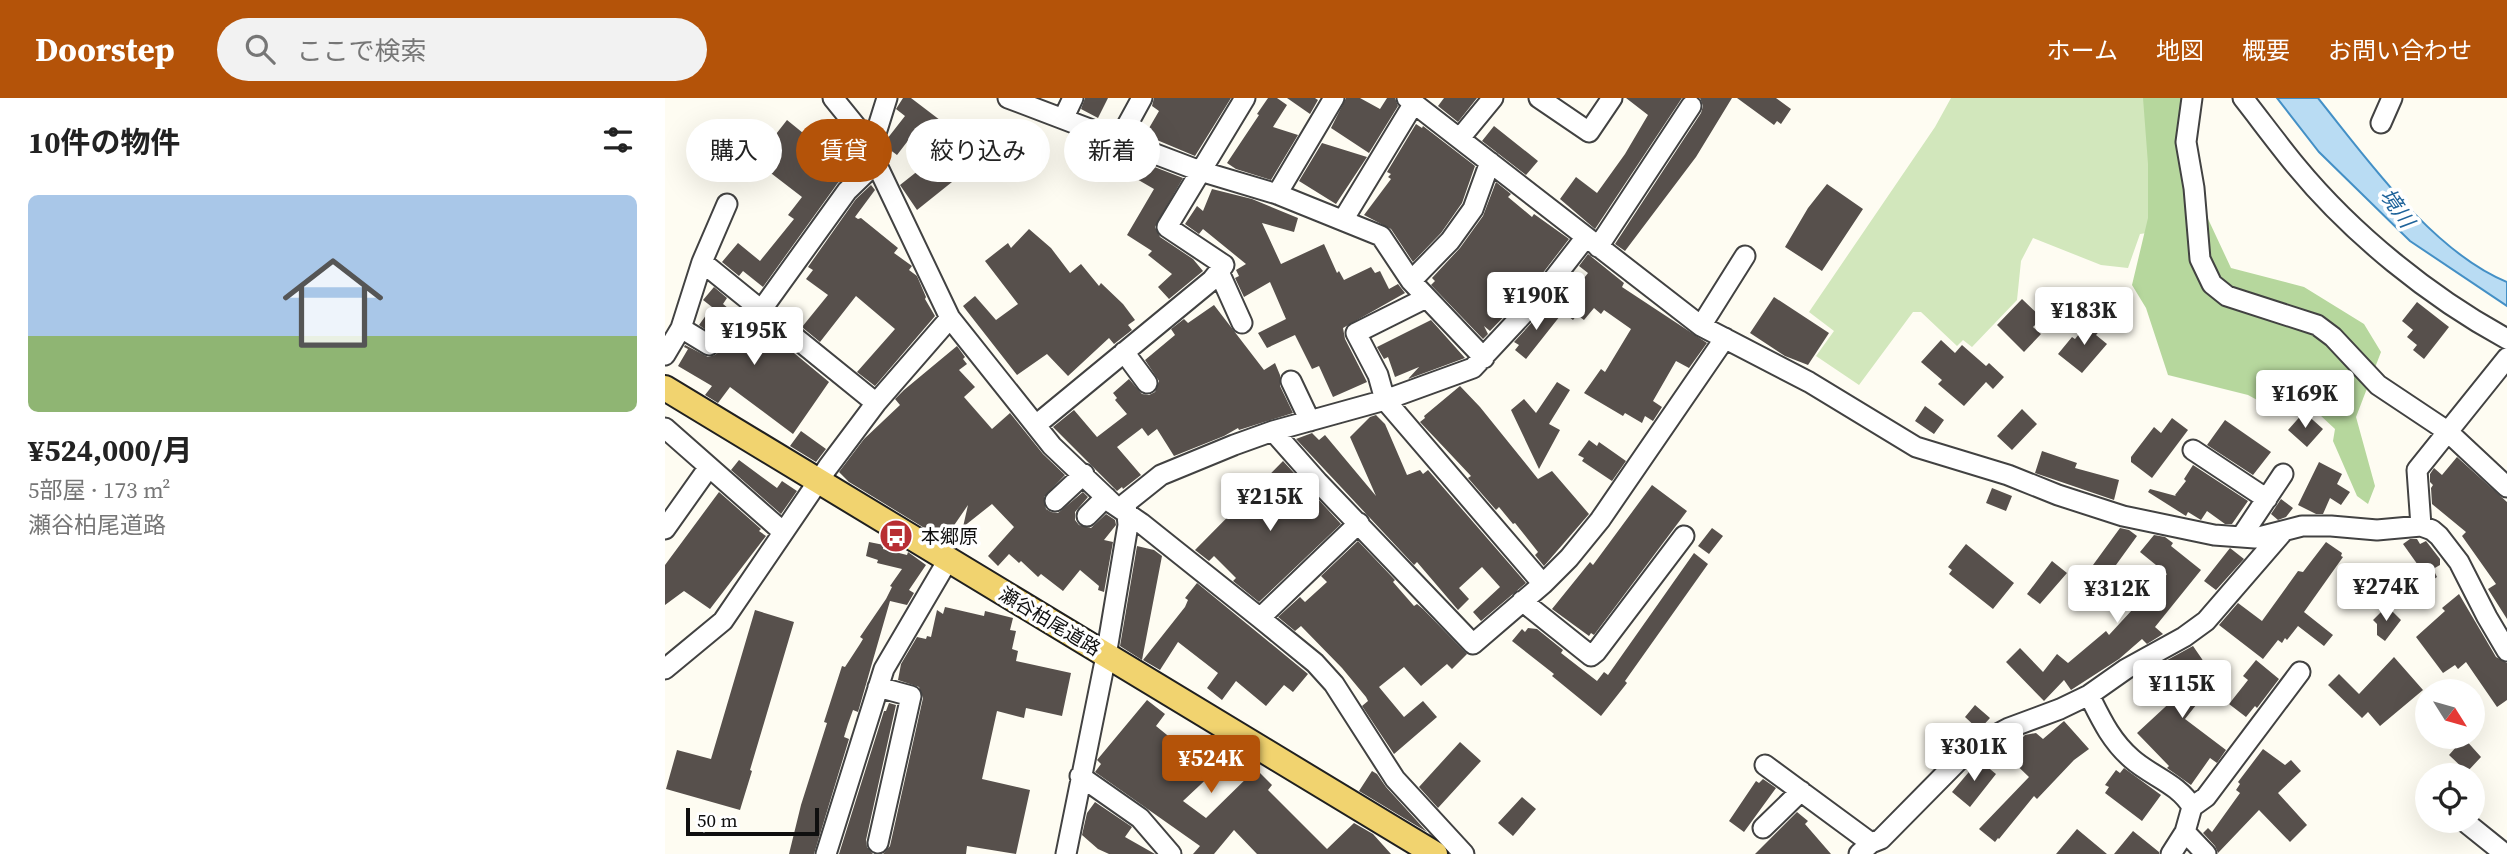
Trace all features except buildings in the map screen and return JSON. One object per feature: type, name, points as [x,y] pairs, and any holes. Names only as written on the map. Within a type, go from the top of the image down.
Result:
[{"type":"main road","name":"瀬谷柏尾道路","points":[[665,388],[1435,854]]},
{"type":"street","points":[[833,98],[848,119]]},
{"type":"street","points":[[882,119],[887,98]]},
{"type":"street","points":[[1008,98],[1069,119]]},
{"type":"street","points":[[1064,117],[1073,98]]},
{"type":"street","points":[[1130,119],[1142,98]]},
{"type":"street","points":[[1036,425],[1212,280],[1224,265],[1167,227],[1245,98]]},
{"type":"street","points":[[1277,194],[1334,98]]},
{"type":"street","points":[[1460,138],[1493,98]]},
{"type":"street","points":[[1539,98],[1589,132],[1612,98]]},
{"type":"street","points":[[2192,98],[2186,142],[2194,188],[2200,259],[2212,284],[2227,296],[2317,325],[2333,337],[2378,385],[2447,432],[2507,487]]},
{"type":"street","points":[[2243,98],[2297,168],[2360,233],[2430,290],[2507,339]]},
{"type":"street","points":[[2381,123],[2392,98]]},
{"type":"street","points":[[1343,219],[1411,101],[1701,326],[1809,382],[1869,420],[1929,453],[2008,475],[2123,516],[2214,535],[2255,538],[2302,526],[2377,530],[2421,526],[2432,530],[2459,562],[2507,651]]},
{"type":"street","points":[[1066,854],[1106,656],[1128,525],[1126,503],[1161,475],[1273,431],[1385,400],[1473,368],[1592,242],[1693,101]]},
{"type":"street","points":[[1160,156],[1200,171],[1277,194],[1381,236],[1411,281],[1484,358]]},
{"type":"street","points":[[1411,281],[1450,241],[1472,209],[1490,162]]},
{"type":"street","points":[[761,309],[853,182]]},
{"type":"street","points":[[887,182],[950,318],[1052,446],[1105,497],[1315,663],[1334,684],[1395,779],[1464,854]]},
{"type":"street","points":[[665,355],[681,328],[702,262],[727,204]]},
{"type":"street","points":[[1701,326],[1745,256]]},
{"type":"street","points":[[702,262],[876,403]]},
{"type":"street","points":[[1219,272],[1242,323]]},
{"type":"street","points":[[1426,298],[1356,333],[1378,375],[1385,400],[1543,584]]},
{"type":"street","points":[[665,669],[723,621],[782,531],[876,403],[950,318]]},
{"type":"street","points":[[681,328],[709,345]]},
{"type":"street","points":[[1273,431],[1318,482],[1473,644],[1569,558],[1600,520],[1725,338]]},
{"type":"street","points":[[1124,352],[1147,383]]},
{"type":"street","points":[[2421,526],[2417,470],[2507,358]]},
{"type":"street","points":[[1291,381],[1310,421]]},
{"type":"street","points":[[665,428],[782,531]]},
{"type":"street","points":[[2193,450],[2267,499]]},
{"type":"street","points":[[665,529],[709,467]]},
{"type":"street","points":[[1055,501],[1084,474]]},
{"type":"street","points":[[2241,537],[2283,474]]},
{"type":"street","points":[[1087,516],[1105,497]]},
{"type":"street","points":[[1261,618],[1359,523]]},
{"type":"street","points":[[1765,765],[1875,847],[1960,759],[1979,744],[2009,728],[2089,695],[2126,668],[2184,637],[2206,621],[2283,532]]},
{"type":"street","points":[[1522,601],[1591,656],[1684,536]]},
{"type":"street","points":[[827,854],[884,669],[948,560]]},
{"type":"street","points":[[2171,854],[2185,832],[2192,807],[2206,797],[2300,672]]},
{"type":"street","points":[[878,687],[911,695],[878,843]]},
{"type":"street","points":[[2089,695],[2109,736],[2133,760],[2186,796],[2192,807]]},
{"type":"street","points":[[1080,776],[1140,818],[1171,854]]},
{"type":"street","points":[[1763,828],[1801,791]]},
{"type":"street","points":[[2185,832],[2206,854]]},
{"type":"street","points":[[2479,833],[2505,854]]},
{"type":"green space","points":[[1951,98],[2158,98],[2154,232],[2140,234],[2128,268],[2101,265],[2033,238],[2021,261],[2017,300],[1972,347],[1963,340],[1957,346],[1921,312],[1913,312],[1859,385],[1816,356],[1834,331],[1809,312],[1935,127]]},
{"type":"green space","points":[[2143,98],[2185,98],[2202,206],[2231,268],[2304,287],[2364,324],[2381,352],[2356,417],[2375,486],[2368,504],[2357,496],[2333,441],[2335,429],[2306,402],[2285,415],[2248,395],[2168,375],[2146,308],[2132,285],[2148,218],[2148,164]]},
{"type":"water","name":"境川","points":[[2277,98],[2318,98],[2403,202],[2428,227],[2480,268],[2507,282],[2507,306],[2410,241],[2319,152]]},
{"type":"place","name":"本郷原","points":[[896,536]]}]
